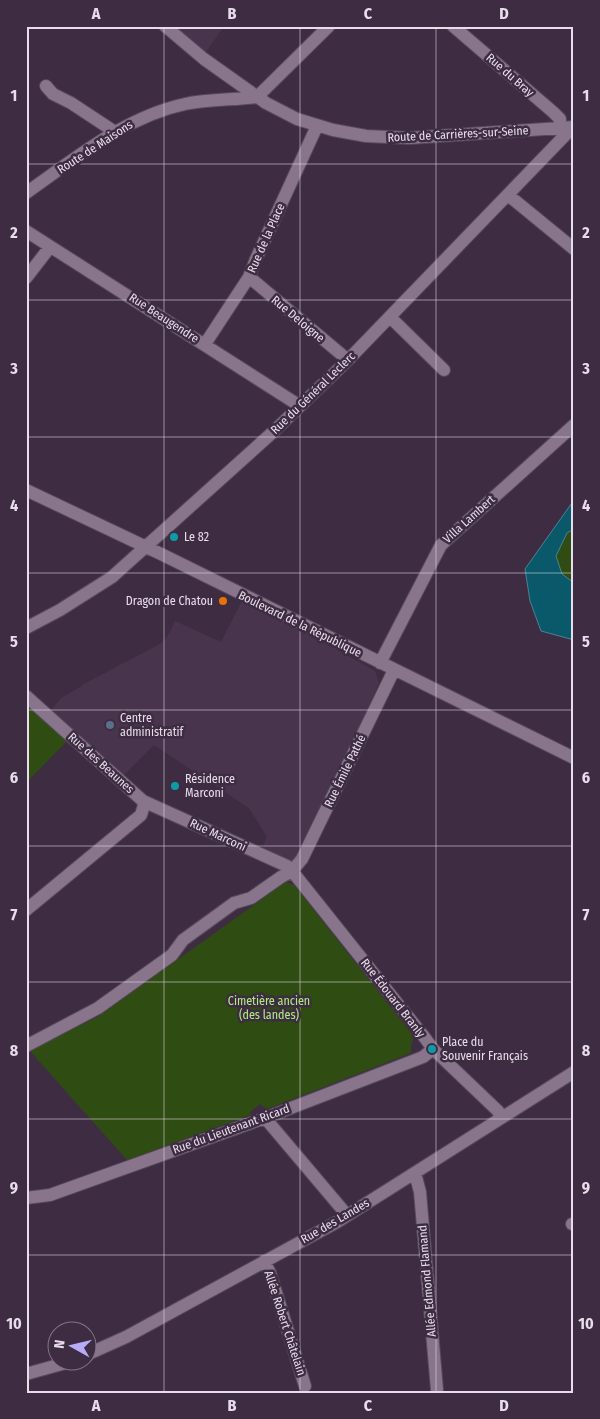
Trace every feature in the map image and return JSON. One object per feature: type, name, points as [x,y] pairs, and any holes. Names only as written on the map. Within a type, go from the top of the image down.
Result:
[{"type":"street","name":"Route de Carrières-sur-Seine","points":[[165,26],[204,59],[258,97],[297,119],[333,130],[366,136],[409,138],[570,127]]},
{"type":"street","points":[[258,97],[329,26]]},
{"type":"street","name":"Rue du Bray","points":[[462,29],[570,127]]},
{"type":"street","points":[[46,86],[53,94],[71,103],[115,132]]},
{"type":"street","name":"Route de Maisons","points":[[26,193],[115,132],[139,119],[187,104],[258,97]]},
{"type":"street","name":"Rue de la Place","points":[[204,344],[249,277],[317,126]]},
{"type":"street","name":"Rue du Général Leclerc","points":[[26,628],[60,610],[112,577],[300,406],[390,317],[508,195],[570,127]]},
{"type":"street","points":[[508,195],[574,248]]},
{"type":"street","name":"Rue Beaugendre","points":[[26,231],[300,406]]},
{"type":"street","points":[[26,278],[50,246]]},
{"type":"street","name":"Rue Deloigne","points":[[249,277],[348,360]]},
{"type":"street","points":[[390,317],[444,370]]},
{"type":"street","name":"Villa Lambert","points":[[380,663],[441,545],[574,425]]},
{"type":"street","name":"Boulevard de la République","points":[[26,490],[146,547],[574,758]]},
{"type":"street","name":"Rue Émile Pathé","points":[[292,871],[302,859],[394,670]]},
{"type":"street","name":"Rue des Beaunes","points":[[26,696],[142,801],[144,805],[141,814],[26,910]]},
{"type":"street","name":"Rue Marconi","points":[[142,801],[287,866],[292,871]]},
{"type":"street","points":[[26,1046],[98,1008],[172,955],[183,940],[234,903],[251,898],[292,871]]},
{"type":"street","name":"Rue Édouard Branly","points":[[292,871],[413,1023],[432,1050],[498,1112],[501,1118]]},
{"type":"street","name":"Rue du Lieutenant Ricard","points":[[26,1198],[50,1195],[264,1118],[423,1057],[432,1050]]},
{"type":"street","name":"Rue des Landes","points":[[98,1350],[126,1337],[347,1215],[574,1072]]},
{"type":"street","points":[[264,1118],[347,1215]]},
{"type":"street","name":"Allée Edmond Flamand","points":[[415,1173],[420,1192],[437,1390]]},
{"type":"street","name":"Allée Robert Châtelain","points":[[264,1261],[270,1272],[306,1386]]},
{"type":"street","points":[[26,1374],[48,1368]]},
{"type":"shaded area","points":[[173,26],[224,26],[206,52]]},
{"type":"shaded area","points":[[244,597],[375,671],[379,683],[301,859],[292,868],[261,851],[267,837],[249,808],[154,745],[121,778],[50,712],[61,698],[82,685],[162,643],[175,621],[221,642]]},
{"type":"green space","points":[[574,529],[574,583],[562,574],[556,556],[567,533]]},
{"type":"green space","points":[[26,703],[67,741],[26,783]]},
{"type":"green space","name":"Cimetière ancien (des landes)","points":[[286,882],[294,885],[414,1037],[411,1053],[267,1109],[260,1104],[251,1111],[250,1115],[127,1160],[30,1051],[99,1016]]},
{"type":"water","points":[[574,500],[574,529],[567,533],[556,556],[562,574],[574,583],[574,640],[541,631],[530,601],[525,569]]},
{"type":"place","name":"Le 82","points":[[174,537]]},
{"type":"place","name":"Dragon de Chatou","points":[[223,601]]},
{"type":"place","name":"Centre administratif","points":[[110,725]]},
{"type":"place","name":"Résidence Marconi","points":[[175,786]]},
{"type":"place","name":"Place du Souvenir Français","points":[[432,1049]]}]
